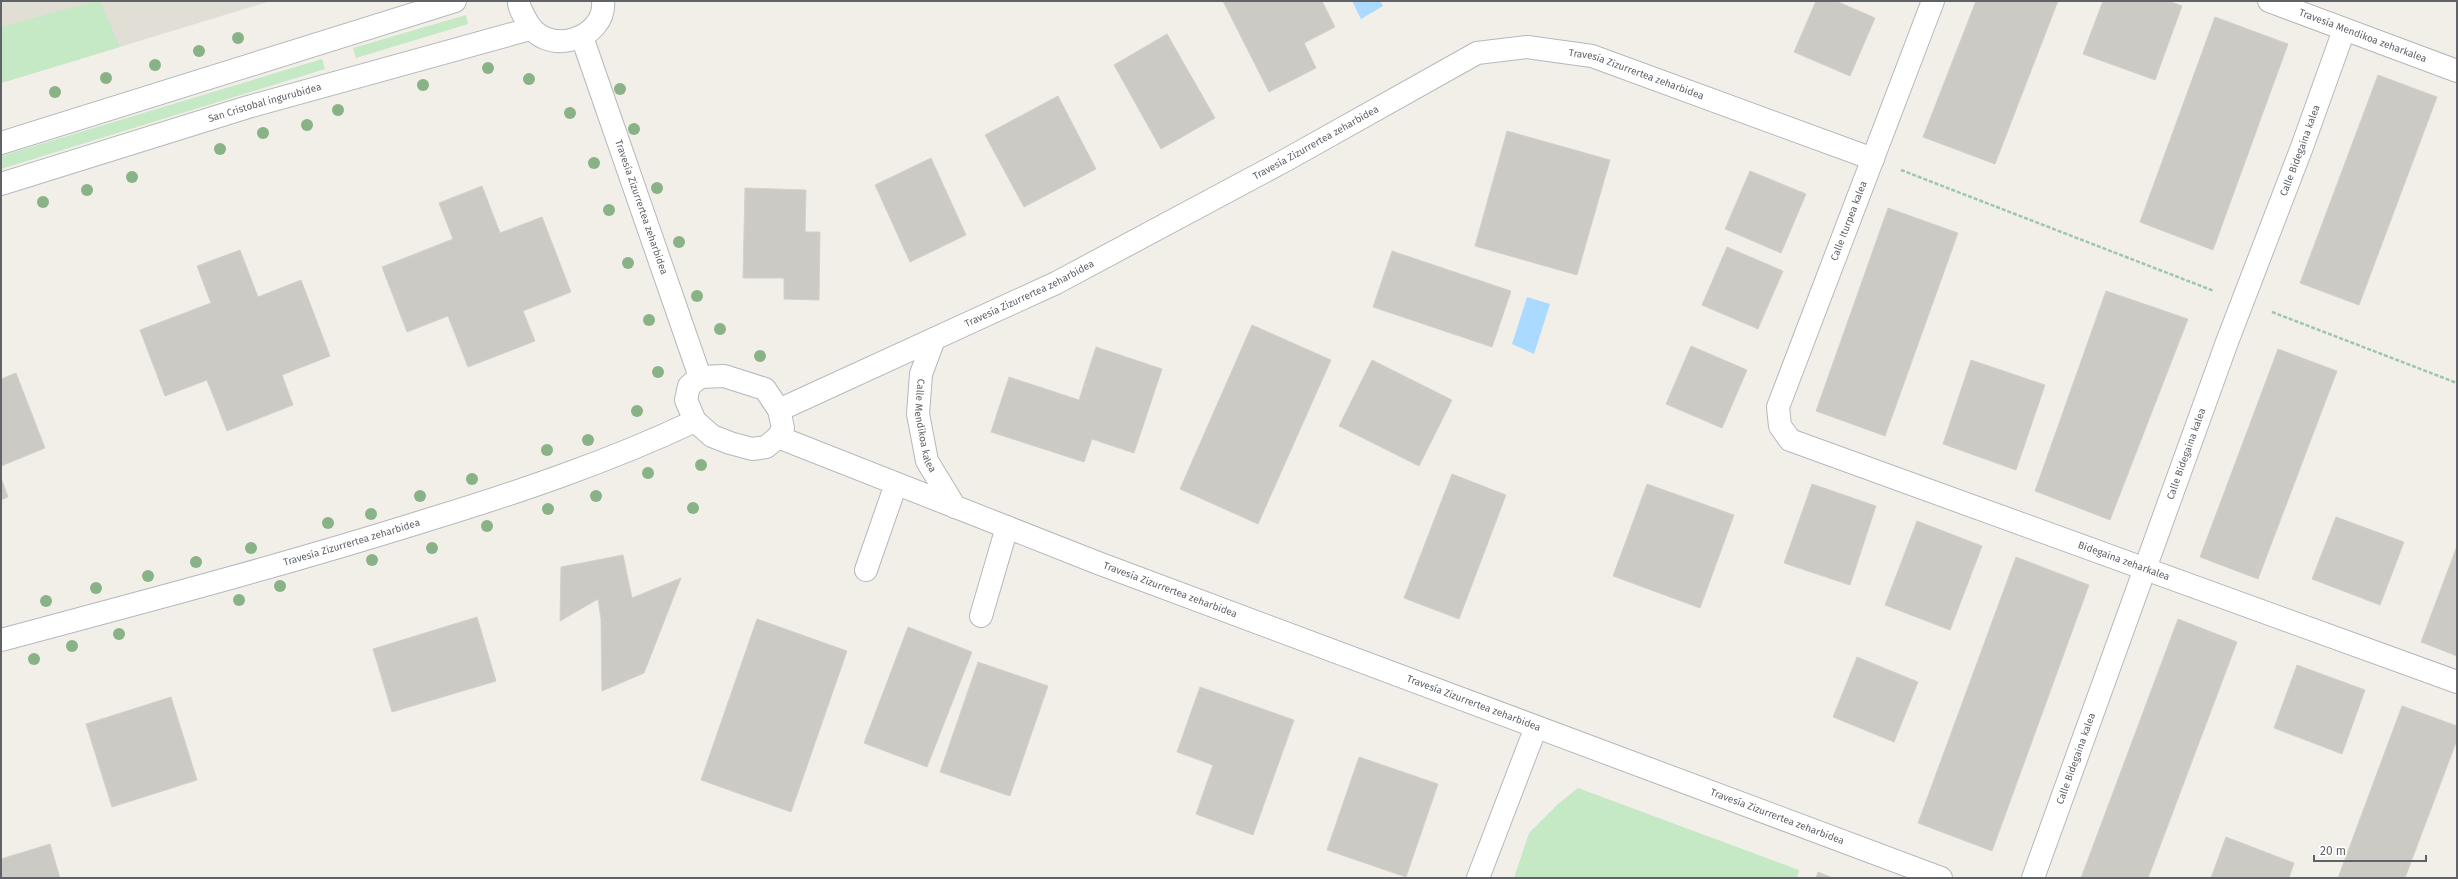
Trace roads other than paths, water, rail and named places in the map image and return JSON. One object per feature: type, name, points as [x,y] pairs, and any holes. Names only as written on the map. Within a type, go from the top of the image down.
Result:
[{"type":"street","points":[[1,144],[454,1]]},
{"type":"street","points":[[520,1],[519,4],[530,29],[546,39],[564,42],[582,37],[597,23],[606,2]]},
{"type":"street","name":"Calle Iturpea kalea","points":[[1790,440],[1780,426],[1778,407],[1933,1]]},
{"type":"street","name":"Travesía Mendikoa zeharkalea","points":[[2269,1],[2457,72]]},
{"type":"street","name":"San Cristobal ingurubidea","points":[[1,184],[248,107],[530,29]]},
{"type":"street","name":"Calle Bidegaina kalea","points":[[2032,878],[2227,342],[2302,147],[2344,30]]},
{"type":"street","name":"Travesía Zizurrertea zeharbidea","points":[[582,37],[700,377]]},
{"type":"street","name":"Travesía Zizurrertea zeharbidea","points":[[779,410],[1056,283],[1279,164],[1477,53],[1527,47],[1592,56],[1873,159]]},
{"type":"street","name":"Calle Mendikoa kalea","points":[[934,339],[921,374],[918,414],[927,461],[955,507]]},
{"type":"street","points":[[724,376],[765,390],[779,410],[783,428],[778,437],[766,447],[752,449],[712,436],[695,420],[686,400],[689,386],[700,377],[724,376]]},
{"type":"street","name":"Travesía Zizurrertea zeharbidea","points":[[1,640],[263,570],[515,493],[646,443],[695,420]]},
{"type":"street","name":"Travesía Zizurrertea zeharbidea","points":[[778,437],[1007,527],[1941,878]]},
{"type":"street","name":"Bidegaina zeharkalea","points":[[1790,440],[2457,682]]},
{"type":"street","points":[[866,570],[896,484]]},
{"type":"street","points":[[981,616],[1007,527]]},
{"type":"street","points":[[1478,878],[1536,727]]},
{"type":"water","points":[[1352,1],[1380,1],[1383,6],[1361,19]]},
{"type":"water","points":[[1527,297],[1550,304],[1534,354],[1512,344]]}]
